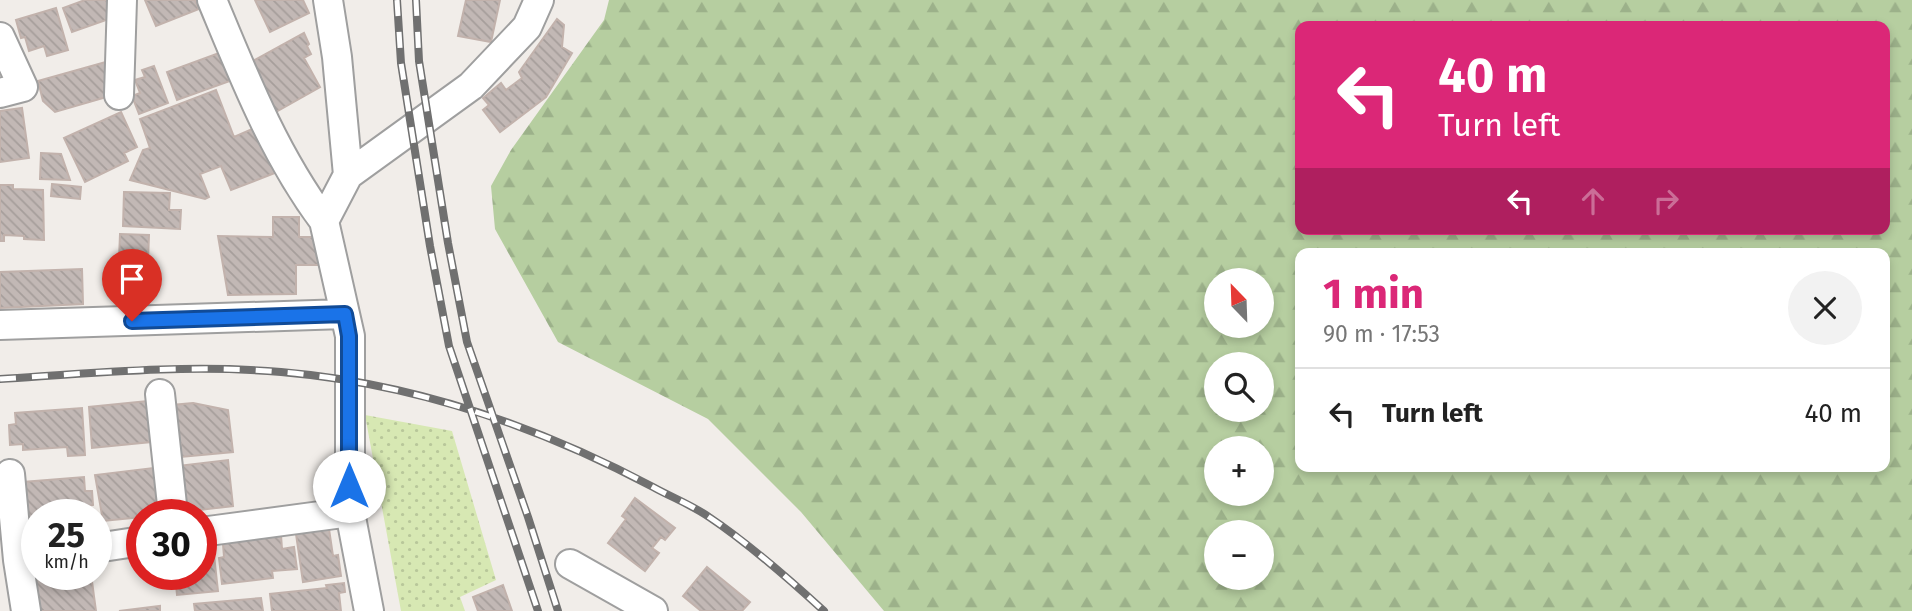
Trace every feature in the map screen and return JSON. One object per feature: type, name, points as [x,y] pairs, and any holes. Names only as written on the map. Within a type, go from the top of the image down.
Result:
[{"type":"street","points":[[119,95],[122,0]]},
{"type":"street","points":[[212,0],[257,108],[301,190],[324,221],[349,336],[349,512],[369,611]]},
{"type":"street","points":[[328,0],[337,57],[348,176]]},
{"type":"street","points":[[324,221],[348,176],[471,86],[527,27],[539,0]]},
{"type":"street","points":[[0,37],[23,87],[0,93]]},
{"type":"street","points":[[0,325],[345,314]]},
{"type":"street","points":[[160,394],[171,499]]},
{"type":"street","points":[[10,474],[21,528]]},
{"type":"street","points":[[217,530],[349,512]]},
{"type":"street","points":[[570,564],[653,611]]},
{"type":"street","points":[[26,590],[26,611]]},
{"type":"green space","points":[[609,0],[1912,0],[1912,611],[884,611],[801,512],[708,419],[558,342],[495,229],[491,186],[511,150],[604,20]]},
{"type":"green space","points":[[365,415],[452,431],[496,580],[460,597],[465,611],[401,611]]},
{"type":"building","points":[[85,0],[106,0],[112,18],[72,32],[63,8]]},
{"type":"building","points":[[145,0],[195,0],[199,9],[156,26]]},
{"type":"building","points":[[255,0],[303,0],[309,13],[270,32]]},
{"type":"building","points":[[466,0],[500,0],[491,42],[458,36]]},
{"type":"building","points":[[56,8],[68,50],[47,56],[44,46],[29,51],[25,37],[21,38],[16,20]]},
{"type":"building","points":[[557,19],[564,25],[562,47],[572,53],[546,97],[500,132],[483,110],[489,105],[483,98],[501,83],[506,90],[522,78],[519,72]]},
{"type":"building","points":[[304,33],[311,54],[304,58],[320,87],[276,112],[249,63]]},
{"type":"building","points":[[219,53],[230,81],[177,100],[167,72]]},
{"type":"building","points":[[109,61],[110,96],[55,112],[43,101],[38,81]]},
{"type":"building","points":[[154,66],[168,103],[139,114],[132,96],[140,93],[135,80],[145,77],[142,70]]},
{"type":"building","points":[[216,90],[234,137],[257,127],[275,173],[231,190],[221,166],[200,174],[209,197],[205,199],[130,180],[143,150],[150,148],[140,119]]},
{"type":"building","points":[[22,108],[29,158],[0,162],[0,111]]},
{"type":"building","points":[[121,112],[137,147],[124,153],[128,161],[85,182],[64,138]]},
{"type":"building","points":[[41,153],[61,154],[70,180],[40,179]]},
{"type":"building","points":[[52,184],[81,187],[80,199],[51,196]]},
{"type":"building","points":[[0,185],[13,185],[13,189],[43,190],[44,240],[4,235],[4,241],[0,241]]},
{"type":"building","points":[[124,192],[170,193],[169,210],[181,210],[180,229],[123,226]]},
{"type":"building","points":[[273,217],[299,217],[299,237],[318,237],[318,265],[296,265],[296,294],[228,295],[218,236],[273,237]]},
{"type":"building","points":[[120,234],[149,235],[148,261],[119,259]]},
{"type":"building","points":[[82,269],[83,304],[0,308],[0,272]]},
{"type":"building","points":[[147,401],[151,442],[92,448],[89,407]]},
{"type":"building","points":[[193,403],[228,410],[233,452],[181,457],[181,444],[175,445],[172,405]]},
{"type":"building","points":[[82,408],[85,455],[68,456],[67,447],[23,450],[23,444],[10,445],[9,425],[16,424],[15,413]]},
{"type":"building","points":[[228,460],[233,506],[217,508],[217,499],[181,499],[177,466]]},
{"type":"building","points":[[153,468],[156,499],[126,499],[126,519],[112,520],[112,499],[99,499],[95,475]]},
{"type":"building","points":[[84,477],[85,491],[92,491],[93,499],[25,499],[23,482]]},
{"type":"building","points":[[635,498],[675,528],[665,540],[661,537],[652,548],[659,553],[645,571],[608,543],[626,519],[622,516]]},
{"type":"building","points":[[329,529],[333,556],[338,555],[341,576],[303,582],[296,534]]},
{"type":"building","points":[[281,535],[282,549],[294,547],[297,569],[272,571],[273,578],[222,584],[219,558],[224,557],[223,544]]},
{"type":"building","points":[[707,567],[750,602],[742,611],[701,611],[683,596]]},
{"type":"building","points":[[217,582],[218,591],[177,595],[177,590],[217,590]]},
{"type":"building","points":[[344,583],[345,592],[339,593],[341,611],[272,611],[270,594],[327,588],[326,585]]},
{"type":"building","points":[[503,585],[512,611],[478,611],[473,597]]},
{"type":"building","points":[[34,590],[93,590],[96,611],[38,611]]},
{"type":"building","points":[[261,598],[263,611],[195,611],[194,604]]},
{"type":"building","points":[[160,606],[160,611],[119,611]]},
{"type":"railway","points":[[397,0],[401,63],[449,346],[538,611]]},
{"type":"railway","points":[[416,0],[419,61],[467,342],[558,611]]},
{"type":"railway","points":[[0,379],[140,370],[246,370],[330,378],[426,397],[473,411],[565,445],[689,505],[724,527],[824,611]]},
{"type":"route","points":[[132,321],[345,314],[349,336],[349,486]]}]
